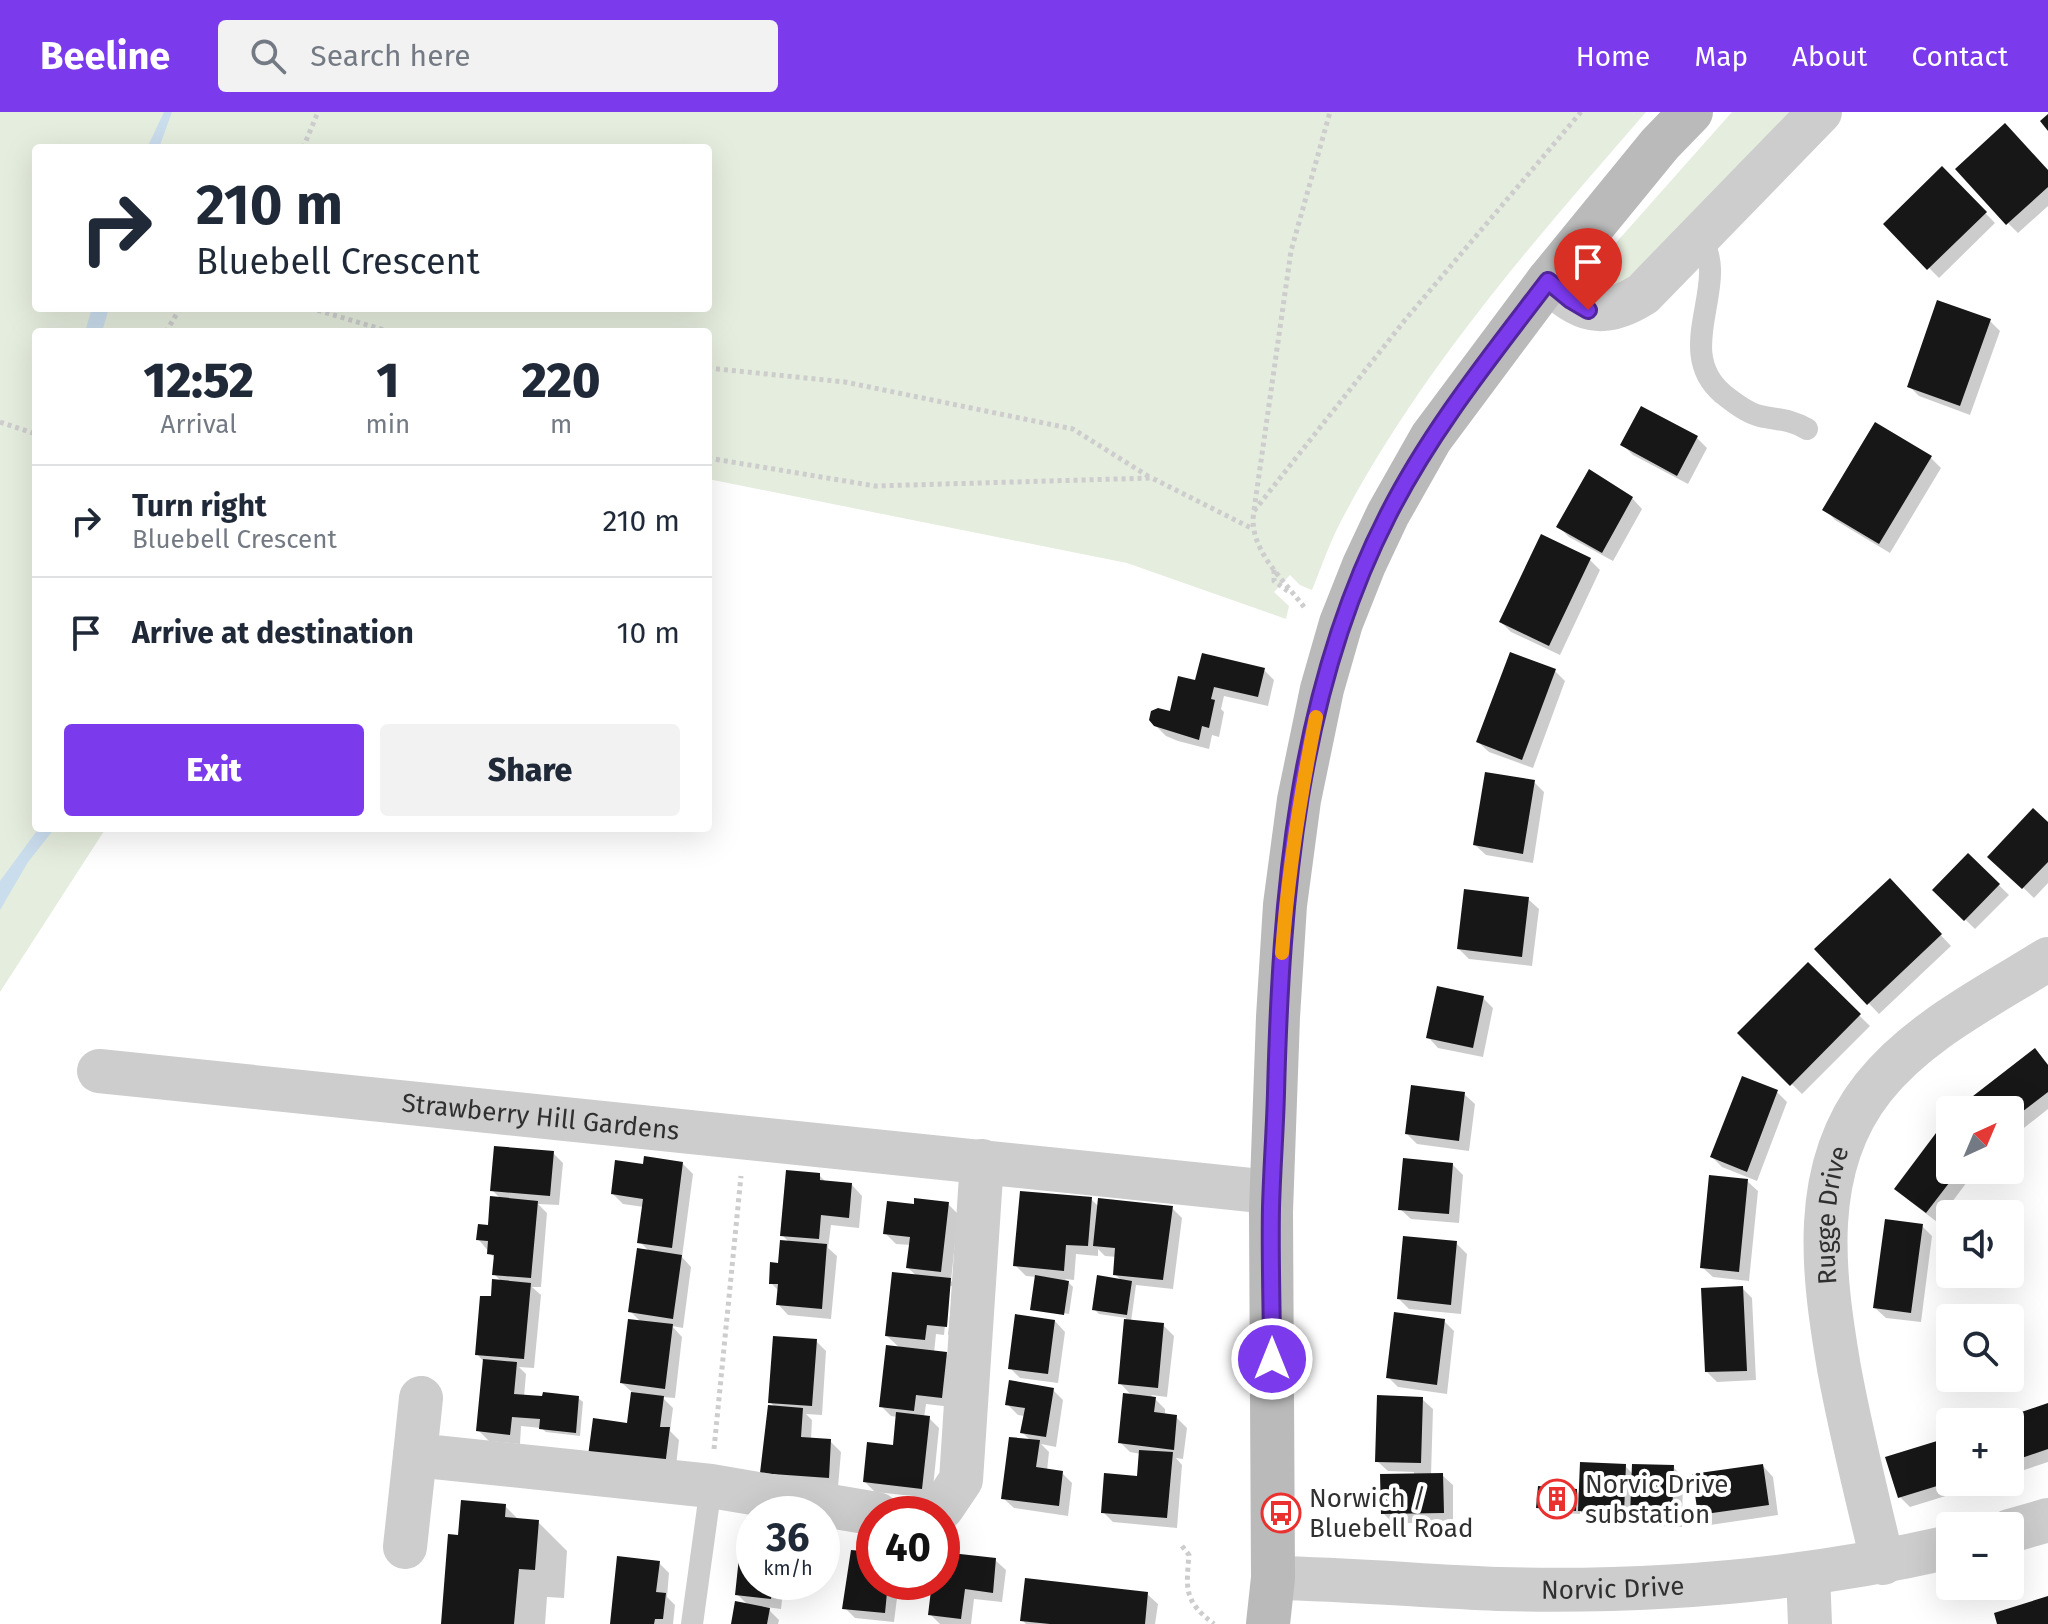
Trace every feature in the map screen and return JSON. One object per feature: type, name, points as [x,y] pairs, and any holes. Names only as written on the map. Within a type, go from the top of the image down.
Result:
[{"type":"street","points":[[1268,1624],[1273,1578],[1271,1192],[1278,1017],[1285,905],[1299,800],[1322,689],[1341,623],[1388,514],[1431,438],[1548,281],[1660,144],[1691,112]]},
{"type":"street","points":[[1548,281],[1588,310],[1625,306],[1643,294],[1820,112]]},
{"type":"street","name":"Rugge Drive","points":[[1883,1563],[1851,1434],[1826,1293],[1826,1208],[1838,1158],[1854,1116],[1874,1087],[1920,1040],[2048,959]]},
{"type":"street","name":"Strawberry Hill Gardens","points":[[99,1071],[1271,1192]]},
{"type":"street","points":[[950,1496],[961,1480],[982,1161]]},
{"type":"street","points":[[405,1547],[421,1398]]},
{"type":"street","points":[[415,1455],[711,1486],[856,1510]]},
{"type":"street","points":[[2024,1527],[2048,1520]]},
{"type":"street","name":"Norvic Drive","points":[[1273,1578],[1500,1589],[1651,1588],[1808,1574],[1883,1563],[1936,1550]]},
{"type":"street","points":[[1808,1574],[1810,1624]]},
{"type":"lane","points":[[1699,236],[1707,247],[1710,269],[1700,353],[1706,372],[1720,391],[1740,407],[1759,416],[1793,420],[1807,429]]},
{"type":"lane","points":[[692,1624],[711,1486]]},
{"type":"path","points":[[305,144],[318,112]]},
{"type":"path","points":[[1294,594],[1262,552],[1251,528],[1291,251],[1330,112]]},
{"type":"path","points":[[1254,511],[1405,320],[1581,112]]},
{"type":"path","points":[[324,312],[378,328]]},
{"type":"path","points":[[712,368],[845,382],[1073,429],[1152,478],[1251,528]]},
{"type":"path","points":[[0,422],[32,433]]},
{"type":"path","points":[[712,459],[875,486],[1152,478]]},
{"type":"path","points":[[711,1486],[741,1172]]},
{"type":"path","points":[[1182,1546],[1189,1555],[1186,1591],[1197,1611],[1214,1624]]},
{"type":"green space","points":[[0,112],[1646,112],[1521,258],[1442,360],[1372,467],[1336,531],[1312,590],[1300,585],[1290,575],[1274,592],[1289,606],[1286,619],[1127,563],[712,480],[712,328],[32,328],[32,832],[103,832],[0,992]]},
{"type":"green space","points":[[1732,112],[1802,112],[1759,158],[1605,299],[1585,284],[1598,263]]},
{"type":"water","points":[[164,112],[172,112],[160,144],[149,144]]},
{"type":"water","points":[[91,312],[108,312],[103,328],[86,328]]},
{"type":"water","points":[[36,832],[52,832],[28,862],[0,910],[0,881]]},
{"type":"building","points":[[2048,114],[2048,131],[2040,121]]},
{"type":"building","points":[[2005,123],[2048,170],[2048,187],[2006,225],[1955,169]]},
{"type":"building","points":[[1942,166],[1987,212],[1927,270],[1883,224]]},
{"type":"building","points":[[1937,300],[1991,319],[1960,406],[1907,387]]},
{"type":"building","points":[[1641,406],[1698,436],[1677,476],[1620,445]]},
{"type":"building","points":[[1875,422],[1932,456],[1879,544],[1822,510]]},
{"type":"building","points":[[1589,469],[1633,497],[1602,553],[1556,527]]},
{"type":"building","points":[[1541,534],[1591,558],[1549,646],[1499,622]]},
{"type":"building","points":[[1510,652],[1556,669],[1522,760],[1476,742]]},
{"type":"building","points":[[1202,653],[1265,668],[1258,697],[1214,687],[1211,699],[1215,700],[1209,728],[1202,726],[1199,740],[1154,726],[1149,720],[1151,711],[1158,708],[1170,711],[1178,676],[1195,680]]},
{"type":"building","points":[[1485,772],[1535,780],[1523,854],[1473,845]]},
{"type":"building","points":[[2033,808],[2048,822],[2048,862],[2022,889],[1987,857]]},
{"type":"building","points":[[1968,853],[2000,884],[1964,921],[1932,890]]},
{"type":"building","points":[[1890,878],[1942,934],[1867,1005],[1814,949]]},
{"type":"building","points":[[1464,889],[1529,897],[1522,957],[1457,949]]},
{"type":"building","points":[[1808,962],[1861,1014],[1790,1086],[1737,1033]]},
{"type":"building","points":[[1437,986],[1484,996],[1473,1048],[1426,1038]]},
{"type":"building","points":[[2035,1048],[2048,1065],[2048,1092],[2024,1110],[2024,1096],[1973,1096]]},
{"type":"building","points":[[1742,1076],[1778,1090],[1747,1172],[1710,1157]]},
{"type":"building","points":[[1411,1085],[1465,1092],[1459,1141],[1405,1134]]},
{"type":"building","points":[[1936,1133],[1936,1184],[1948,1184],[1926,1213],[1894,1189]]},
{"type":"building","points":[[494,1146],[554,1151],[550,1196],[490,1191]]},
{"type":"building","points":[[644,1156],[683,1162],[672,1248],[637,1243],[643,1199],[611,1194],[615,1160],[643,1164]]},
{"type":"building","points":[[1403,1158],[1453,1163],[1449,1214],[1398,1210]]},
{"type":"building","points":[[786,1170],[820,1173],[820,1180],[852,1183],[849,1218],[821,1215],[819,1239],[780,1236]]},
{"type":"building","points":[[1709,1175],[1748,1179],[1739,1272],[1700,1268]]},
{"type":"building","points":[[1020,1191],[1092,1197],[1088,1246],[1066,1245],[1064,1271],[1013,1266]]},
{"type":"building","points":[[490,1196],[538,1201],[531,1278],[492,1275],[494,1255],[487,1254],[488,1241],[476,1240],[478,1224],[488,1225]]},
{"type":"building","points":[[914,1198],[949,1202],[941,1272],[906,1268],[910,1237],[883,1234],[887,1201],[914,1204]]},
{"type":"building","points":[[1098,1198],[1173,1206],[1163,1280],[1113,1275],[1115,1248],[1093,1246]]},
{"type":"building","points":[[1885,1219],[1923,1224],[1911,1313],[1873,1308]]},
{"type":"building","points":[[1403,1236],[1457,1241],[1451,1305],[1397,1299]]},
{"type":"building","points":[[780,1240],[827,1244],[822,1309],[776,1305],[778,1284],[769,1284],[770,1262],[778,1263]]},
{"type":"building","points":[[637,1248],[682,1255],[673,1319],[628,1312]]},
{"type":"building","points":[[892,1272],[951,1278],[947,1327],[927,1325],[925,1340],[885,1336]]},
{"type":"building","points":[[1035,1275],[1069,1281],[1064,1315],[1030,1310]]},
{"type":"building","points":[[1097,1275],[1132,1281],[1127,1315],[1092,1310]]},
{"type":"building","points":[[492,1279],[531,1283],[524,1359],[475,1355],[480,1296],[491,1296]]},
{"type":"building","points":[[1743,1286],[1747,1371],[1705,1372],[1701,1288]]},
{"type":"building","points":[[1394,1312],[1445,1319],[1437,1385],[1386,1378]]},
{"type":"building","points":[[1015,1314],[1055,1320],[1048,1374],[1008,1369]]},
{"type":"building","points":[[628,1319],[673,1324],[665,1389],[620,1383]]},
{"type":"building","points":[[1124,1319],[1164,1323],[1158,1388],[1118,1384]]},
{"type":"building","points":[[773,1336],[817,1339],[812,1406],[768,1403]]},
{"type":"building","points":[[886,1345],[947,1352],[942,1398],[916,1395],[914,1411],[879,1407]]},
{"type":"building","points":[[483,1359],[517,1362],[514,1394],[542,1396],[543,1392],[579,1396],[576,1433],[539,1429],[540,1419],[512,1417],[510,1435],[476,1431]]},
{"type":"building","points":[[1009,1380],[1054,1388],[1046,1437],[1020,1433],[1025,1408],[1005,1405]]},
{"type":"building","points":[[631,1392],[664,1396],[660,1427],[670,1427],[665,1466],[588,1456],[593,1418],[627,1423]]},
{"type":"building","points":[[1123,1393],[1156,1397],[1154,1412],[1177,1415],[1174,1450],[1118,1443]]},
{"type":"building","points":[[1377,1395],[1423,1397],[1421,1463],[1375,1462]]},
{"type":"building","points":[[2048,1403],[2048,1449],[2024,1457],[2024,1411]]},
{"type":"building","points":[[768,1405],[803,1408],[801,1437],[831,1439],[829,1478],[760,1473]]},
{"type":"building","points":[[896,1412],[930,1416],[922,1489],[863,1482],[867,1442],[893,1445]]},
{"type":"building","points":[[1009,1437],[1040,1440],[1036,1467],[1063,1471],[1059,1506],[1001,1499]]},
{"type":"building","points":[[1936,1441],[1936,1486],[1898,1498],[1885,1457]]},
{"type":"building","points":[[1139,1450],[1173,1452],[1167,1518],[1101,1513],[1104,1473],[1137,1476]]},
{"type":"building","points":[[1580,1462],[1626,1464],[1624,1513],[1578,1511]]},
{"type":"building","points":[[1632,1464],[1674,1465],[1672,1517],[1630,1516]]},
{"type":"building","points":[[1763,1464],[1769,1505],[1698,1515],[1692,1474]]},
{"type":"building","points":[[1443,1473],[1444,1513],[1381,1514],[1380,1474]]},
{"type":"building","name":"Norvic Drive substation","points":[[1538,1486],[1577,1489],[1576,1511],[1536,1508]]},
{"type":"building","points":[[461,1500],[506,1504],[505,1517],[539,1520],[535,1570],[519,1569],[514,1624],[441,1624],[448,1534],[458,1535]]},
{"type":"building","points":[[851,1550],[856,1550],[856,1600],[886,1600],[885,1613],[842,1609]]},
{"type":"building","points":[[960,1554],[996,1558],[993,1593],[965,1589],[961,1619],[928,1615],[930,1600],[960,1600]]},
{"type":"building","points":[[617,1556],[660,1561],[656,1592],[666,1593],[663,1619],[655,1619],[654,1624],[610,1624]]},
{"type":"building","points":[[1025,1578],[1148,1592],[1145,1624],[1020,1621]]},
{"type":"building","points":[[2048,1596],[2048,1624],[1997,1624],[1994,1613]]},
{"type":"building","points":[[735,1601],[770,1608],[767,1624],[731,1624]]},
{"type":"slow traffic","points":[[1282,953],[1299,800],[1316,717]]},
{"type":"place","name":"Norvic Drive substation","points":[[1557,1499]]},
{"type":"place","name":"Norwich / Bluebell Road","points":[[1281,1513]]},
{"type":"route","points":[[1272,1359],[1271,1211],[1285,905],[1299,800],[1322,689],[1341,623],[1388,514],[1431,438],[1548,281],[1588,310]]}]
